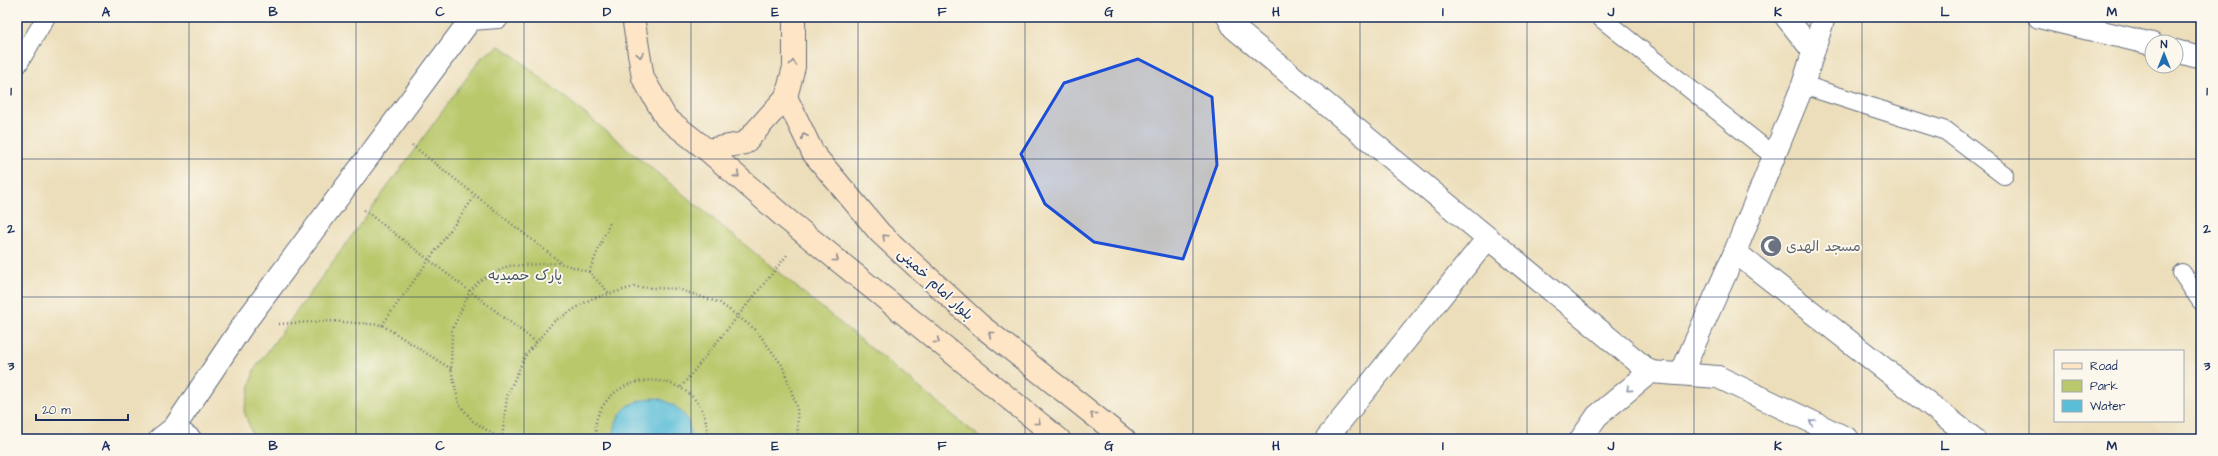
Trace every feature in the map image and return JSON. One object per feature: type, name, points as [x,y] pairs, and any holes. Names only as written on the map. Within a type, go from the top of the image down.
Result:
[{"type":"main road","points":[[634,17],[643,78],[666,118],[708,150],[805,234],[1059,439]]},
{"type":"main road","points":[[708,150],[745,143],[786,97],[794,66],[794,17]]},
{"type":"main road","name":"بلوار امام خمینی","points":[[786,97],[813,153],[880,233],[980,325],[1124,439]]},
{"type":"street","points":[[175,435],[243,325],[471,19],[498,17]]},
{"type":"street","points":[[1228,17],[1234,28],[1650,372],[1718,377],[1848,439]]},
{"type":"street","points":[[1786,17],[1813,51]]},
{"type":"street","points":[[1681,374],[1735,252],[1803,85],[1824,17]]},
{"type":"street","points":[[2039,17],[2144,42]]},
{"type":"street","points":[[2184,53],[2201,58]]},
{"type":"street","points":[[1326,439],[1488,238]]},
{"type":"street","points":[[1735,252],[1974,439]]},
{"type":"street","points":[[1581,439],[1597,416],[1650,372]]},
{"type":"lane","points":[[17,66],[46,17]]},
{"type":"lane","points":[[1601,18],[1774,156]]},
{"type":"lane","points":[[1803,85],[1946,131],[2004,175]]},
{"type":"lane","points":[[2182,273],[2201,300]]},
{"type":"path","points":[[390,128],[560,263]]},
{"type":"path","points":[[342,193],[536,342]]},
{"type":"path","points":[[382,325],[475,196]]},
{"type":"path","points":[[589,272],[610,222]]},
{"type":"path","points":[[681,387],[805,234]]},
{"type":"path","points":[[610,294],[589,272],[560,263],[508,266],[479,281],[470,291],[452,330],[452,369],[459,404],[473,421],[501,439],[507,396],[525,356],[553,322],[591,299],[610,294],[634,287],[678,289],[720,303],[756,330],[782,365],[797,407],[798,439]]},
{"type":"path","points":[[243,325],[330,321],[382,325],[452,369]]},
{"type":"path","points":[[595,439],[597,418],[610,396],[631,383],[656,379],[681,387],[699,405],[708,428],[707,439]]},
{"type":"highlighted area","points":[[1138,59],[1212,97],[1217,165],[1183,259],[1094,242],[1045,204],[1021,154],[1064,83]]},
{"type":"green space","name":"پارک حمیدیه","points":[[499,46],[512,54],[982,439],[254,439],[244,411],[254,370],[482,57]]},
{"type":"water","points":[[657,398],[671,404],[682,412],[689,424],[690,439],[613,439],[617,421],[625,408],[638,401]]},
{"type":"place","name":"مسجد الهدی","points":[[1771,246]]}]
